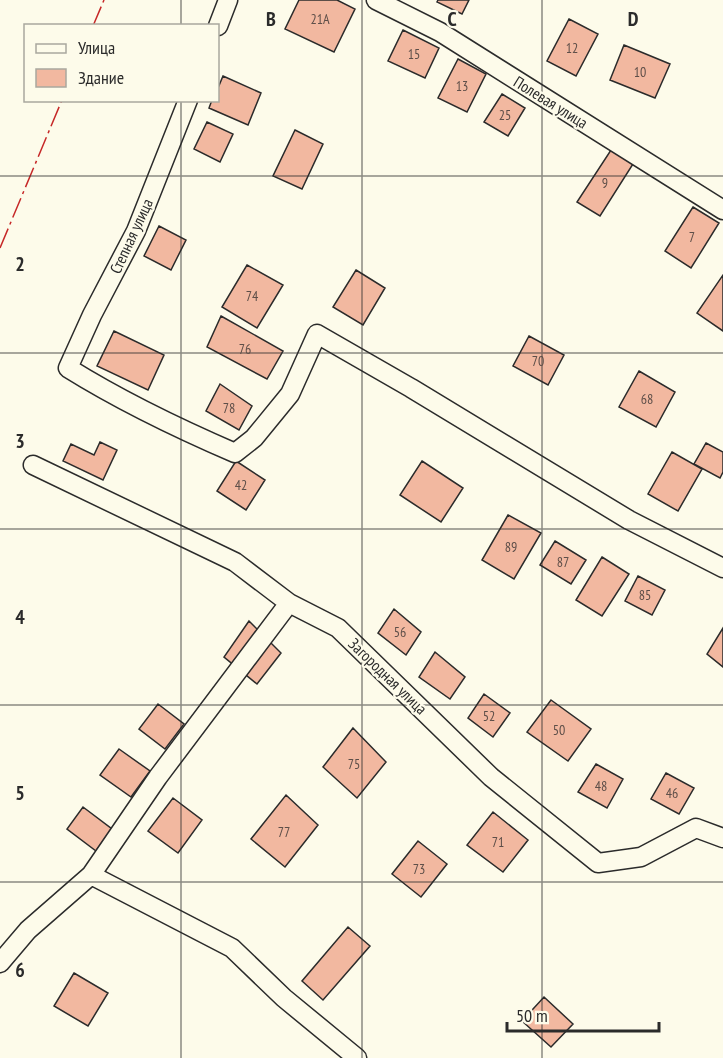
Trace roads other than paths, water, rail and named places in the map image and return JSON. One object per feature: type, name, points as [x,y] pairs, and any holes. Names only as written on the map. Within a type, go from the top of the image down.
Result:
[{"type":"street","points":[[219,24],[228,0]]},
{"type":"street","name":"Полевая улица","points":[[376,0],[440,32],[723,210]]},
{"type":"street","name":"Степная улица","points":[[187,102],[136,231],[92,315],[68,368],[102,390],[173,426],[234,453],[254,438],[290,394],[317,334],[629,520],[723,568]]},
{"type":"street","name":"Загородная улица","points":[[33,465],[235,562],[290,603],[338,628],[491,777],[598,863],[641,857],[696,828],[723,838]]},
{"type":"street","points":[[0,963],[28,930],[91,875],[158,777],[290,603]]},
{"type":"street","points":[[91,875],[232,948],[284,998],[357,1058]]}]
